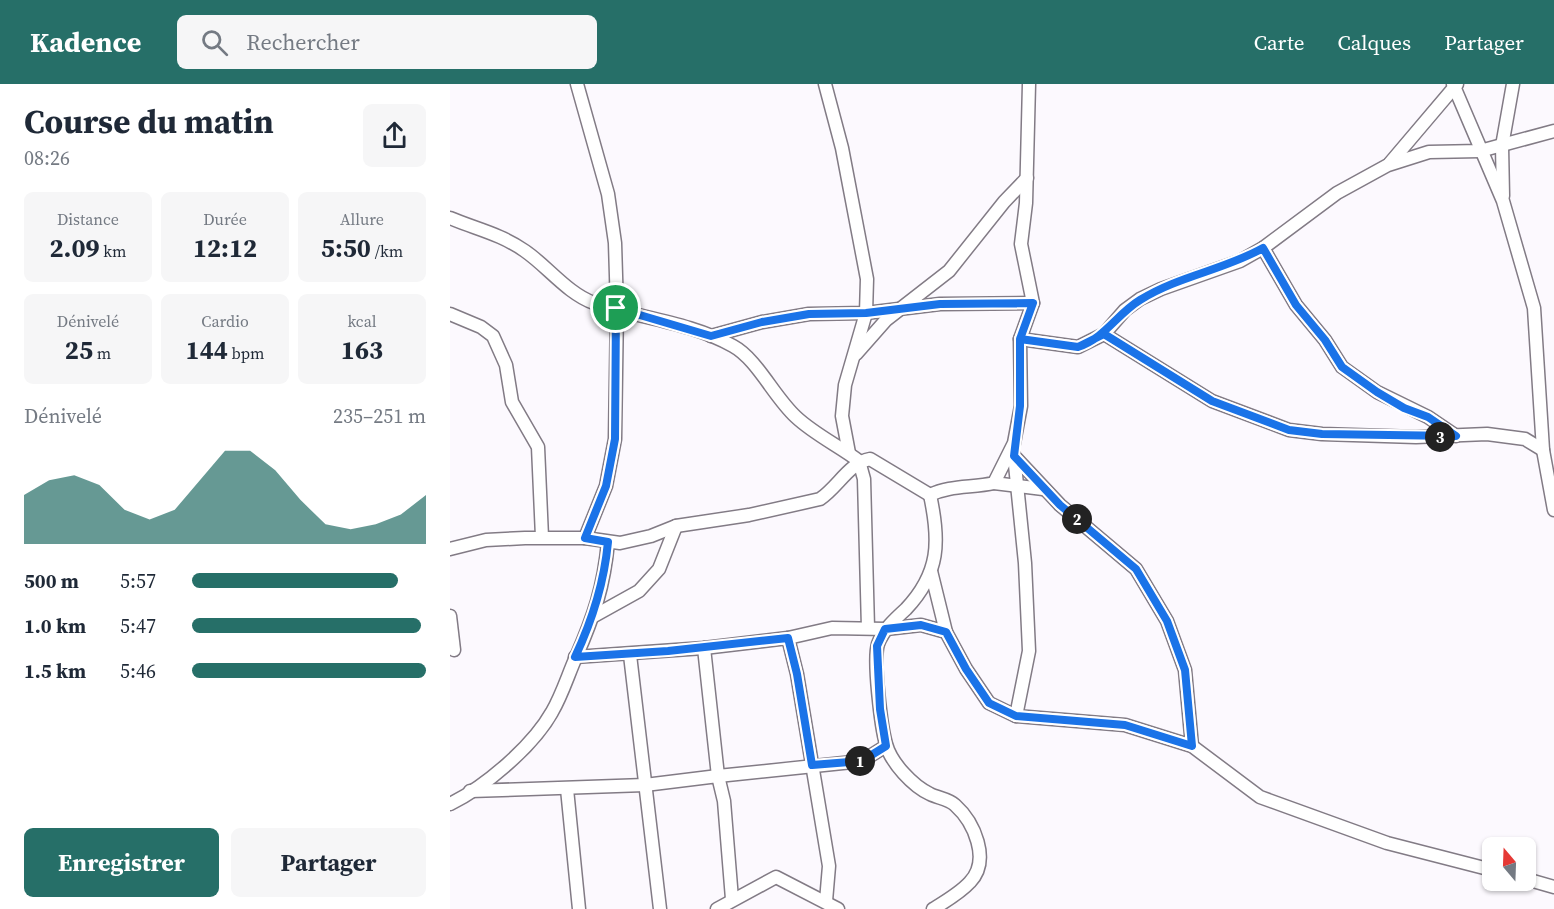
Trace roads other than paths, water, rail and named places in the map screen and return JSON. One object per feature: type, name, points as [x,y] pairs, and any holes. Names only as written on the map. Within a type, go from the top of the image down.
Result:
[{"type":"street","points":[[577,84],[608,194],[615,243],[615,439],[606,486],[585,538]]},
{"type":"street","points":[[825,84],[842,148],[865,264],[868,292],[866,313],[845,385],[842,416],[854,457],[864,479],[868,628]]},
{"type":"street","points":[[1016,716],[1029,651],[1014,449],[1020,406],[1020,339],[1033,303],[1021,244],[1027,178],[1029,84]]},
{"type":"street","points":[[1503,201],[1502,146],[1513,84]]},
{"type":"street","points":[[1389,165],[1455,85],[1480,151],[1503,201],[1536,315],[1544,450],[1554,510]]},
{"type":"street","points":[[1020,339],[1078,347],[1104,334],[1125,310],[1140,300],[1161,289],[1240,261],[1263,248],[1338,193],[1389,165],[1429,152],[1480,151],[1554,130]]},
{"type":"street","points":[[853,358],[900,308],[949,271],[997,210],[1027,178]]},
{"type":"street","points":[[450,218],[496,233],[524,250],[580,296],[711,336],[734,346],[750,360],[773,394],[797,418],[854,457],[870,459],[930,495],[934,516],[935,563],[918,596],[885,629],[877,646],[880,709],[886,746],[904,773],[928,793],[954,804],[974,827],[980,860],[972,880],[933,909]]},
{"type":"street","points":[[1263,248],[1296,305],[1325,340],[1342,367],[1377,392],[1404,408],[1428,417],[1456,436]]},
{"type":"street","points":[[711,336],[789,317],[866,313],[950,304],[1033,303]]},
{"type":"street","points":[[450,314],[481,327],[494,336],[506,365],[512,402],[537,447],[542,537]]},
{"type":"street","points":[[1104,334],[1212,401],[1289,430],[1322,434],[1456,436],[1472,433],[1516,437],[1544,450]]},
{"type":"street","points":[[994,483],[1014,449]]},
{"type":"street","points":[[1014,449],[1043,489],[1136,569],[1167,621],[1185,670],[1192,746]]},
{"type":"street","points":[[450,549],[486,540],[542,537],[585,538],[608,542],[632,541],[676,526],[748,515],[820,499],[830,492],[854,457]]},
{"type":"street","points":[[930,495],[944,487],[971,488],[994,483],[1043,489]]},
{"type":"street","points":[[594,616],[639,591],[659,569],[676,526]]},
{"type":"street","points":[[450,804],[512,760],[536,735],[552,711],[594,616],[604,580],[608,542]]},
{"type":"street","points":[[931,571],[946,632],[966,669],[989,703],[1016,716],[1125,725],[1192,746],[1260,797],[1388,843],[1482,867]]},
{"type":"street","points":[[450,616],[454,650]]},
{"type":"street","points":[[575,657],[704,648],[788,638],[832,628],[885,629],[921,625],[946,632]]},
{"type":"street","points":[[788,638],[797,674],[829,866],[826,902]]},
{"type":"street","points":[[704,648],[718,776],[724,801],[732,899]]},
{"type":"street","points":[[630,654],[660,909]]},
{"type":"street","points":[[470,790],[645,785],[862,761],[886,746]]},
{"type":"street","points":[[567,789],[579,909]]},
{"type":"street","points":[[717,909],[776,877],[838,909]]},
{"type":"street","points":[[1536,882],[1554,887]]}]
